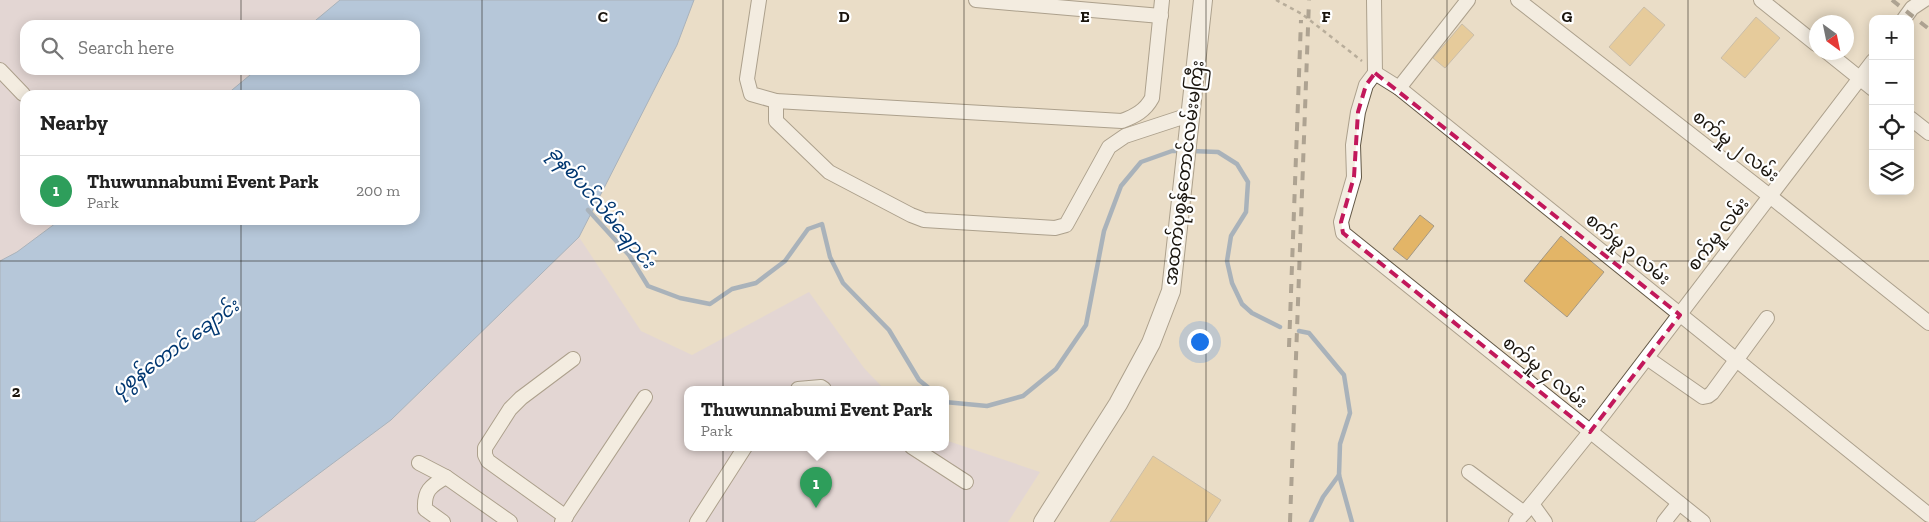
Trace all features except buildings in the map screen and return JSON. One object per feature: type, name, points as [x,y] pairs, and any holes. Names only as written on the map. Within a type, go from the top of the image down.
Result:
[{"type":"main road","name":"အထက်ပုစွန်တောင်လမ်းမကြီး","points":[[1043,522],[1118,404],[1152,343],[1171,291],[1192,114],[1203,0]]},
{"type":"street","points":[[759,0],[747,79],[751,94],[776,101],[1122,121],[1142,111],[1152,98],[1162,0]]},
{"type":"street","points":[[976,0],[1161,16]]},
{"type":"street","points":[[1374,0],[1375,72]]},
{"type":"street","points":[[1399,88],[1468,0]]},
{"type":"street","name":"စက်မှု ၂ လမ်း","points":[[1518,0],[1771,196],[1929,323]]},
{"type":"street","points":[[1761,0],[1809,38]]},
{"type":"street","points":[[1907,15],[1912,8],[1924,0]]},
{"type":"street","points":[[1837,60],[1869,86]]},
{"type":"street","name":"စက်မှု လမ်း","points":[[1524,513],[1590,432],[1869,66]]},
{"type":"street","points":[[0,70],[20,91]]},
{"type":"street","name":"စက်မှု ၃ လမ်း","points":[[1375,72],[1399,88],[1929,515]]},
{"type":"street","name":"စက်မှု ၄ လမ်း","points":[[1375,72],[1366,85],[1358,112],[1354,145],[1354,177],[1341,222],[1343,232],[1364,251],[1703,522]]},
{"type":"street","points":[[776,101],[776,121],[829,172],[911,215],[924,220],[1055,228],[1066,225],[1109,146],[1125,136],[1192,114]]},
{"type":"street","points":[[1914,121],[1929,133]]},
{"type":"street","points":[[1647,358],[1703,396],[1708,396],[1767,318]]},
{"type":"street","points":[[573,359],[521,398],[510,409],[485,448],[485,455],[488,461],[564,519],[645,397]]},
{"type":"street","points":[[697,522],[742,451]]},
{"type":"street","points":[[918,451],[966,482]]},
{"type":"street","points":[[419,462],[446,477],[510,522]]},
{"type":"street","points":[[1470,472],[1524,513],[1545,522]]},
{"type":"street","points":[[443,522],[426,509],[425,496],[435,484],[446,477]]},
{"type":"street","points":[[1664,522],[1679,503]]},
{"type":"path","points":[[1276,0],[1302,14],[1375,72]]},
{"type":"highlighted area","points":[[1375,73],[1680,315],[1590,432],[1343,233],[1341,222],[1354,177],[1358,112],[1366,85]]},
{"type":"shaded area","points":[[0,0],[340,0],[316,20],[20,20],[20,75],[250,75],[232,90],[20,90],[20,225],[53,225],[17,252],[0,261]]},
{"type":"shaded area","points":[[579,237],[641,331],[692,355],[809,292],[864,368],[881,386],[684,386],[684,451],[949,451],[949,441],[1040,472],[1008,522],[254,522],[391,420]]},
{"type":"water","name":"ပုစွန်တောင် ချောင်း","points":[[340,0],[694,0],[677,45],[579,237],[391,420],[254,522],[0,522],[0,261],[17,252],[53,225],[420,225],[420,90],[232,90],[250,75],[420,75],[420,20],[316,20]]},
{"type":"waterway","name":"ခုနစ်ပင်လိမ်ချောင်း","points":[[949,402],[987,406],[1023,396],[1056,369],[1086,325],[1104,231],[1121,186],[1141,162],[1172,151],[1183,151]]},
{"type":"waterway","name":"ခုနစ်ပင်လိမ်ချောင်း","points":[[1191,151],[1218,152],[1237,164],[1248,182],[1246,212],[1231,236],[1227,261],[1232,283],[1242,304],[1252,313],[1280,327]]},
{"type":"waterway","name":"ခုနစ်ပင်လိမ်ချောင်း","points":[[588,210],[629,255],[648,286],[680,298],[710,304],[732,289],[756,283],[785,261],[808,229],[822,224],[830,257],[843,283],[889,330],[919,380],[926,386]]},
{"type":"waterway","name":"ခုနစ်ပင်လိမ်ချောင်း","points":[[1299,331],[1309,333],[1344,375],[1350,413],[1340,444],[1339,475],[1352,522]]},
{"type":"waterway","points":[[1311,522],[1323,497],[1339,475]]},
{"type":"railway","points":[[1290,522],[1309,0]]},
{"type":"railway","points":[[1892,0],[1929,29]]},
{"type":"railway","points":[[1289,347],[1301,20]]},
{"type":"place","name":"Thuwunnabumi Event Park","points":[[816,508]]}]
